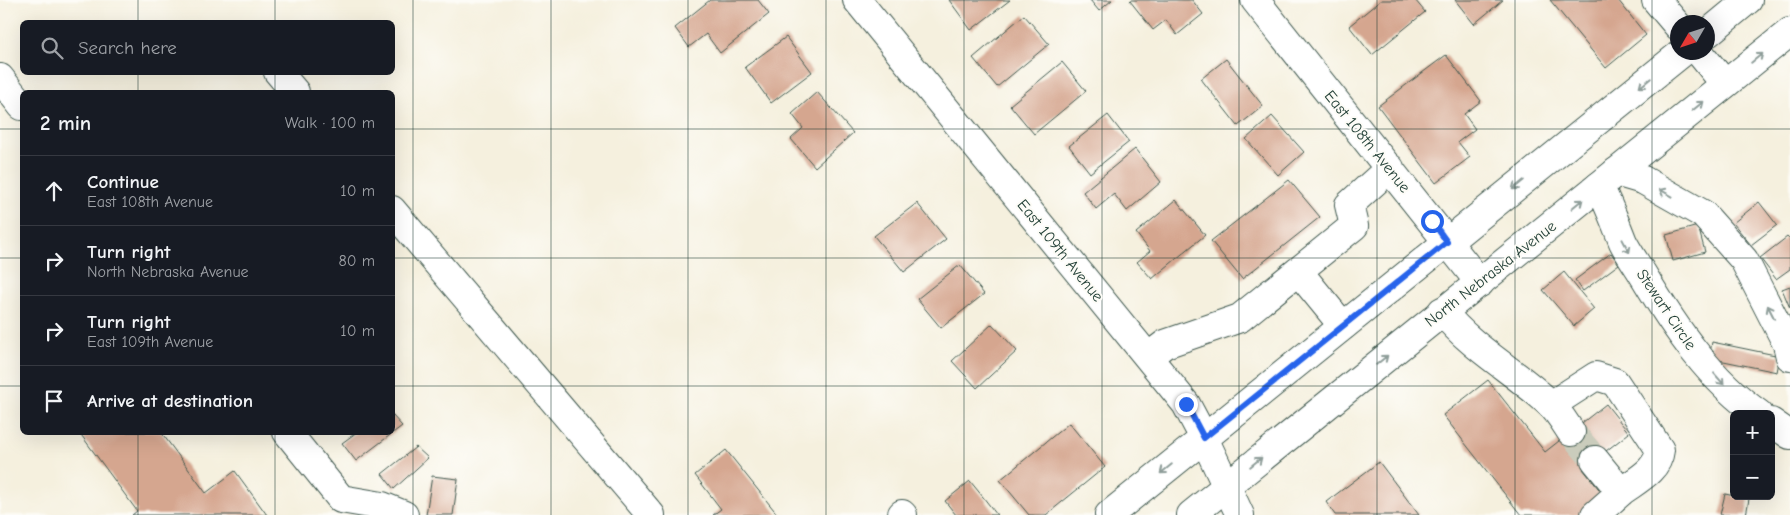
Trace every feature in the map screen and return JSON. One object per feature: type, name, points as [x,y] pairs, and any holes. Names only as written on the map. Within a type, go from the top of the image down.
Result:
[{"type":"street","name":"East 109th Avenue","points":[[857,0],[1186,404],[1240,515]]},
{"type":"street","name":"East 108th Avenue","points":[[1255,0],[1480,283]]},
{"type":"street","points":[[1656,0],[1670,17]]},
{"type":"street","points":[[1715,27],[1748,0]]},
{"type":"street","name":"North Nebraska Avenue","points":[[1190,515],[1790,32]]},
{"type":"street","points":[[1109,515],[1673,60]]},
{"type":"street","points":[[1706,60],[1725,84]]},
{"type":"street","points":[[281,75],[293,90]]},
{"type":"street","points":[[0,78],[20,103]]},
{"type":"street","points":[[1148,357],[1164,344],[1240,318],[1354,226],[1349,205],[1390,168]]},
{"type":"street","points":[[1608,179],[1643,180],[1703,214],[1744,260],[1787,344],[1790,357]]},
{"type":"street","name":"Stewart Circle","points":[[1608,179],[1610,206],[1624,242],[1665,311],[1688,344],[1724,385],[1753,410]]},
{"type":"street","points":[[395,214],[651,515]]},
{"type":"street","points":[[1298,271],[1343,326]]},
{"type":"street","points":[[1442,311],[1471,342],[1552,405],[1571,432]]},
{"type":"street","points":[[1552,405],[1596,376],[1615,382],[1660,450],[1659,459],[1650,470],[1595,515]]},
{"type":"street","points":[[1775,425],[1790,435]]},
{"type":"street","points":[[289,435],[341,499],[382,506],[404,515]]},
{"type":"street","points":[[1595,460],[1621,492]]},
{"type":"building","points":[[710,0],[758,0],[769,14],[720,53],[706,34],[689,47],[675,28]]},
{"type":"building","points":[[949,0],[1010,0],[971,30]]},
{"type":"building","points":[[1090,0],[1112,0],[1099,11]]},
{"type":"building","points":[[1131,0],[1192,0],[1203,14],[1177,35],[1166,20],[1153,30]]},
{"type":"building","points":[[1381,0],[1415,0],[1425,12],[1372,55],[1349,26]]},
{"type":"building","points":[[1455,0],[1503,0],[1474,24]]},
{"type":"building","points":[[1550,0],[1618,0],[1646,35],[1606,68]]},
{"type":"building","points":[[1024,15],[1049,44],[997,87],[973,58]]},
{"type":"building","points":[[786,37],[812,72],[771,103],[745,67]]},
{"type":"building","points":[[1446,55],[1481,101],[1464,114],[1475,129],[1458,142],[1470,157],[1436,183],[1378,106]]},
{"type":"building","points":[[1226,59],[1263,106],[1238,126],[1201,79]]},
{"type":"building","points":[[1062,62],[1086,91],[1034,134],[1010,105]]},
{"type":"building","points":[[817,92],[853,133],[815,167],[791,139],[803,128],[792,114]]},
{"type":"building","points":[[1108,115],[1129,142],[1090,173],[1069,146]]},
{"type":"building","points":[[1272,116],[1304,152],[1278,175],[1246,139]]},
{"type":"building","points":[[1135,149],[1161,182],[1127,211],[1114,194],[1096,209],[1083,192]]},
{"type":"building","points":[[1289,180],[1320,217],[1242,279],[1211,241]]},
{"type":"building","points":[[1176,200],[1205,235],[1152,279],[1137,262],[1150,251],[1136,233]]},
{"type":"building","points":[[1759,202],[1777,225],[1751,245],[1733,223]]},
{"type":"building","points":[[917,203],[946,239],[904,272],[874,236]]},
{"type":"building","points":[[1698,226],[1705,252],[1673,261],[1666,235]]},
{"type":"building","points":[[1787,237],[1790,240],[1790,269],[1776,279],[1760,258]]},
{"type":"building","points":[[1611,253],[1619,264],[1583,291],[1575,280]]},
{"type":"building","points":[[960,265],[984,294],[941,328],[917,299]]},
{"type":"building","points":[[1564,272],[1594,309],[1574,326],[1543,290]]},
{"type":"building","points":[[1790,286],[1790,308],[1782,289]]},
{"type":"building","points":[[992,324],[1017,351],[977,388],[952,361]]},
{"type":"building","points":[[1712,342],[1780,356],[1777,372],[1709,358]]},
{"type":"building","points":[[1488,380],[1545,452],[1606,404],[1629,433],[1583,469],[1606,498],[1585,515],[1521,515],[1443,415]]},
{"type":"building","points":[[395,418],[402,426],[395,431]]},
{"type":"building","points":[[1069,423],[1105,467],[1046,515],[1029,515],[1000,480]]},
{"type":"building","points":[[81,435],[163,435],[206,493],[235,471],[267,515],[132,515],[137,511]]},
{"type":"building","points":[[353,435],[390,435],[356,461],[342,443]]},
{"type":"building","points":[[416,447],[428,458],[394,489],[382,474]]},
{"type":"building","points":[[726,450],[778,515],[713,515],[721,509],[695,475]]},
{"type":"building","points":[[1379,462],[1419,515],[1335,515],[1326,502]]},
{"type":"building","points":[[432,476],[458,479],[453,515],[426,515]]},
{"type":"building","points":[[970,481],[997,515],[956,515],[945,501]]},
{"type":"building","points":[[1725,494],[1730,495],[1730,500],[1749,500],[1746,515],[1720,515]]},
{"type":"tunnel","points":[[1571,432],[1595,460]]},
{"type":"route","points":[[1186,404],[1204,438],[1447,242],[1432,221]]}]
